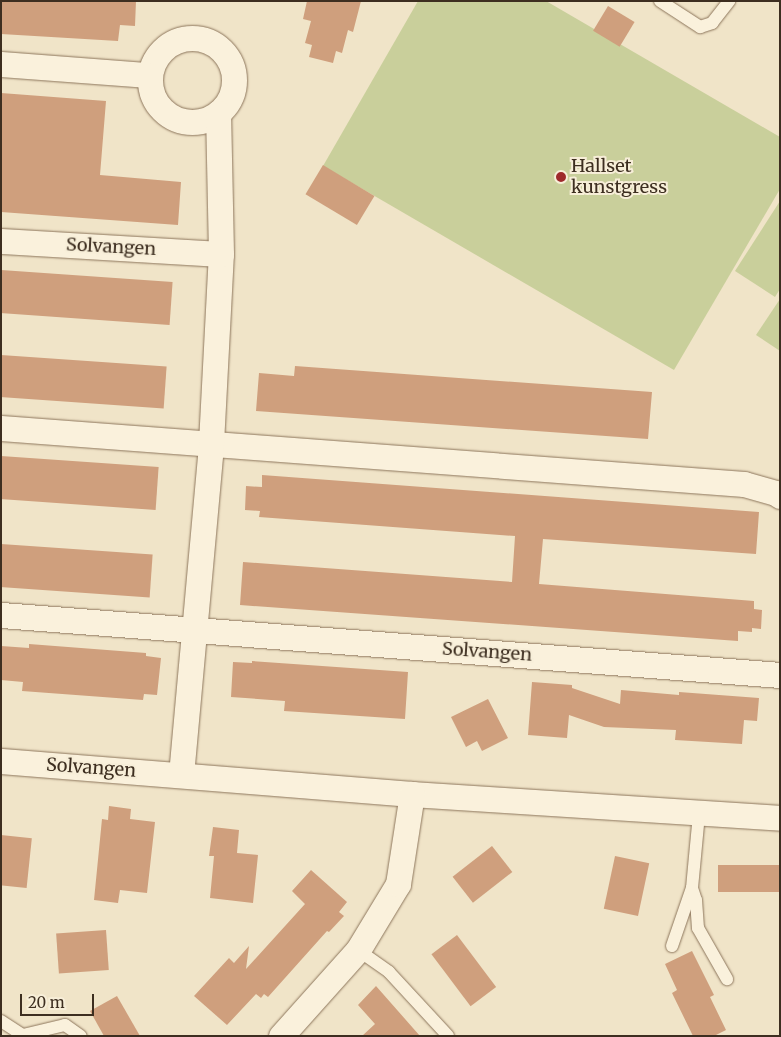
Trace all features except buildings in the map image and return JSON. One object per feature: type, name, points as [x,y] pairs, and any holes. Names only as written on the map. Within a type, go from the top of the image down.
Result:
[{"type":"street","points":[[188,38],[202,39],[214,44],[224,53],[231,65],[234,78],[232,91],[227,103],[218,113],[207,120],[181,122],[159,108],[152,97],[149,75],[155,58],[164,48],[175,41],[188,38]]},
{"type":"street","points":[[1,64],[149,75]]},
{"type":"street","points":[[181,775],[211,443],[221,254],[218,113]]},
{"type":"street","name":"Solvangen","points":[[1,241],[221,254]]},
{"type":"street","points":[[1,428],[744,484],[776,493],[780,496]]},
{"type":"street","name":"Solvangen","points":[[1,615],[780,675]]},
{"type":"street","name":"Solvangen","points":[[1,761],[412,794],[780,818]]},
{"type":"street","points":[[281,1036],[358,950],[398,884],[412,794]]},
{"type":"lane","points":[[660,1],[700,27],[712,23],[729,1]]},
{"type":"lane","points":[[672,946],[692,888],[699,814]]},
{"type":"lane","points":[[692,888],[696,900],[698,928],[727,979]]},
{"type":"lane","points":[[358,950],[389,972],[448,1036]]},
{"type":"lane","points":[[1,1021],[24,1035],[65,1025],[82,1036]]},
{"type":"green space","name":"Hallset kunstgress","points":[[418,1],[546,1],[780,137],[780,189],[674,370],[323,166]]},
{"type":"green space","points":[[780,201],[780,289],[775,297],[735,271]]},
{"type":"green space","points":[[780,299],[780,351],[756,335]]},
{"type":"place","name":"Hallset kunstgress","points":[[561,177]]}]
